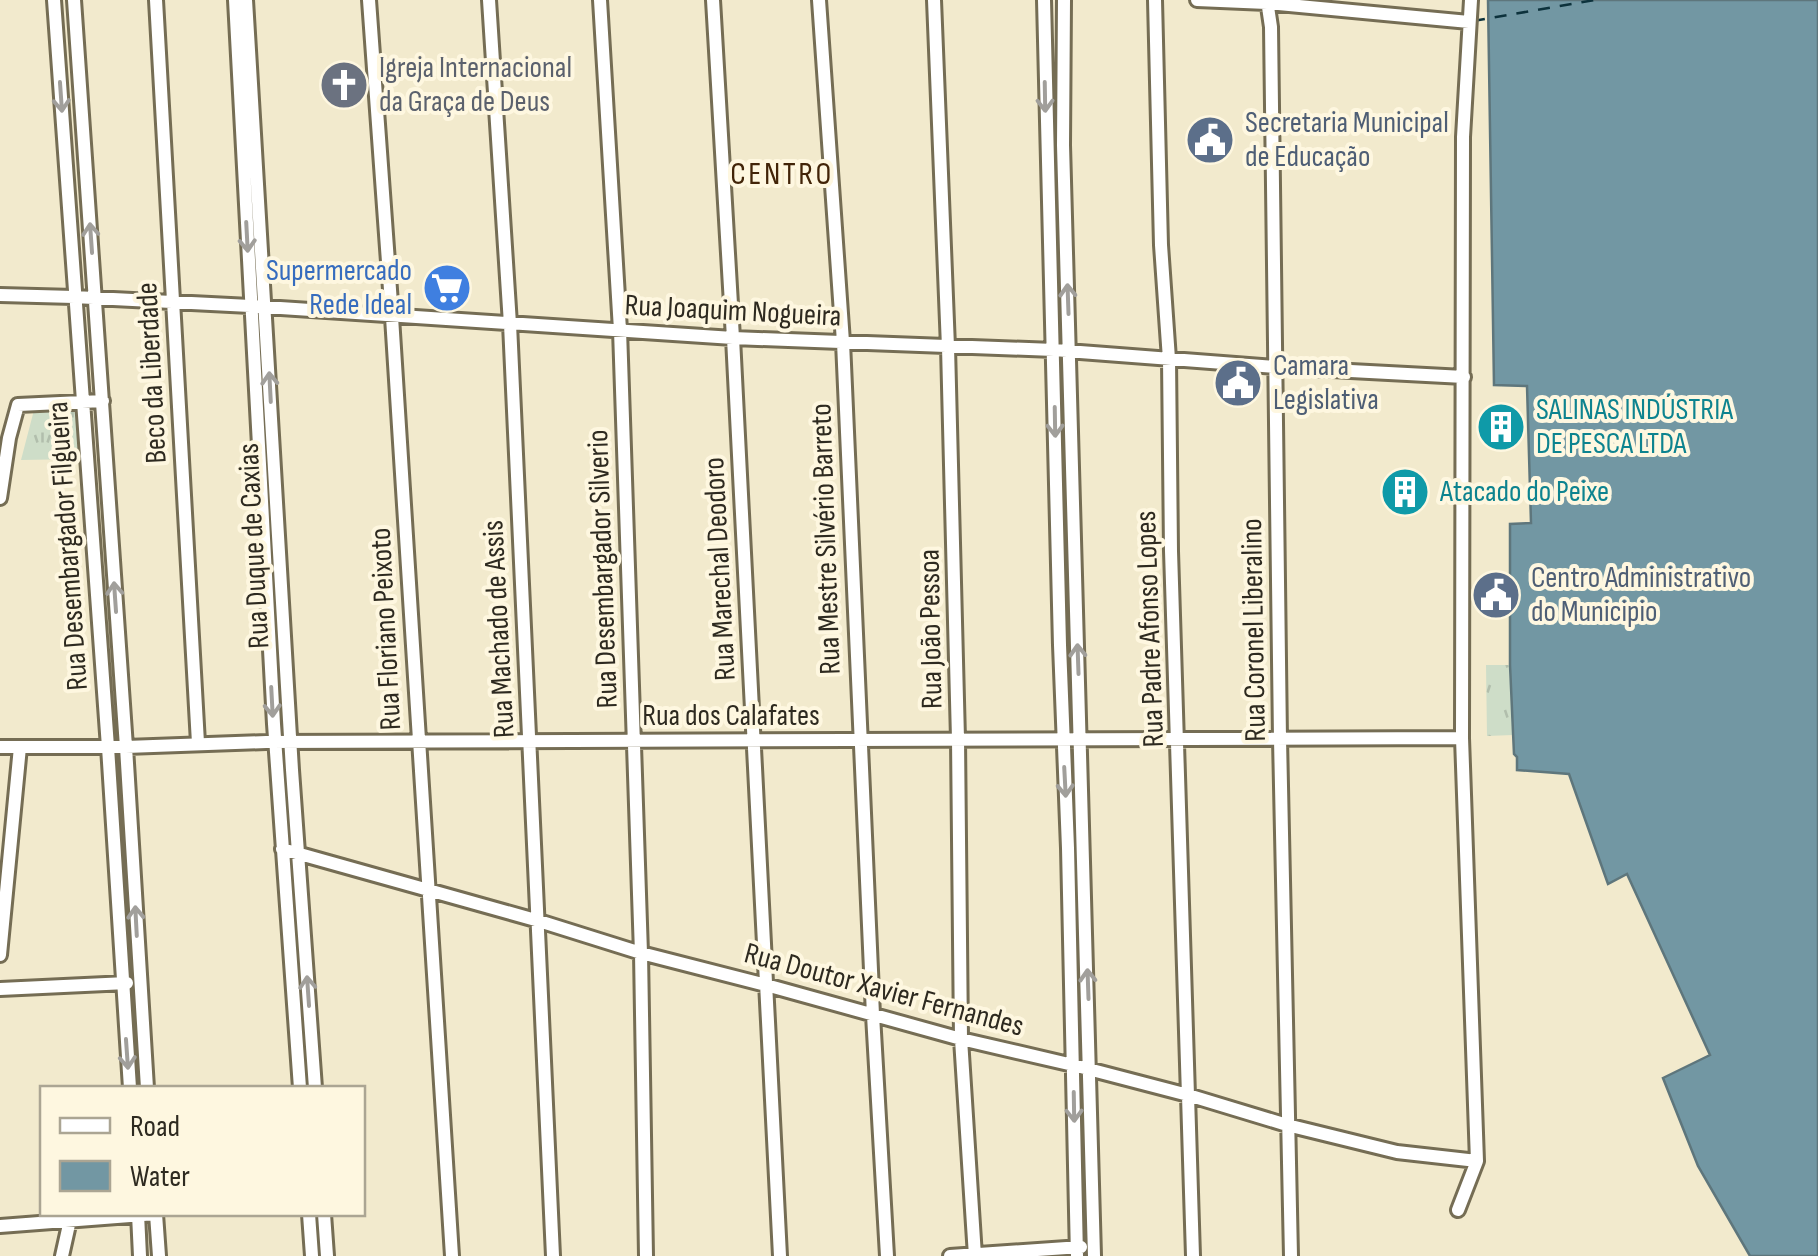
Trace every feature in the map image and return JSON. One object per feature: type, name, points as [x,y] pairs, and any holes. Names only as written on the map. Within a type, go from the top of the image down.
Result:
[{"type":"street","name":"Rua Desembargador Filgueira","points":[[54,0],[130,1086]]},
{"type":"street","name":"Rua Desembargador Filgueira","points":[[74,0],[147,1086]]},
{"type":"street","name":"Beco da Liberdade","points":[[156,0],[198,743]]},
{"type":"street","name":"Rua Duque de Caxias","points":[[235,0],[275,742],[300,1086]]},
{"type":"street","name":"Rua Duque de Caxias","points":[[246,0],[290,742],[315,1086]]},
{"type":"street","name":"Rua Floriano Peixoto","points":[[369,0],[452,1256]]},
{"type":"street","name":"Rua Machado de Assis","points":[[489,0],[510,324],[554,1256]]},
{"type":"street","name":"Rua Desembargador Silverio","points":[[600,0],[620,330],[641,953],[646,1256]]},
{"type":"street","name":"Rua Marechal Deodoro","points":[[712,0],[734,338],[780,1256]]},
{"type":"street","name":"Rua Mestre Silvério Barreto","points":[[819,0],[844,342],[886,1256]]},
{"type":"street","name":"Rua João Pessoa","points":[[934,0],[948,347],[961,1039],[975,1255]]},
{"type":"street","points":[[950,1256],[1094,1252],[1086,945],[1063,738],[1044,0]]},
{"type":"street","points":[[1064,0],[1063,145],[1080,739],[1070,945],[1077,1251]]},
{"type":"street","name":"Rua Padre Afonso Lopes","points":[[1154,0],[1161,245],[1169,359],[1171,551],[1193,1256]]},
{"type":"street","points":[[1197,0],[1267,2],[1469,22]]},
{"type":"street","points":[[1458,1210],[1477,1161],[1462,738],[1463,137],[1471,0]]},
{"type":"street","name":"Rua Coronel Liberalino","points":[[1267,2],[1291,1256]]},
{"type":"street","points":[[1046,144],[1063,145]]},
{"type":"street","points":[[1051,252],[1066,251]]},
{"type":"street","name":"Rua Joaquim Nogueira","points":[[0,295],[250,306],[734,338],[1054,350],[1464,377]]},
{"type":"street","points":[[0,498],[18,405],[103,401]]},
{"type":"street","points":[[86,464],[106,462]]},
{"type":"street","points":[[1058,565],[1074,566]]},
{"type":"street","name":"Rua dos Calafates","points":[[0,747],[275,742],[1462,738]]},
{"type":"street","points":[[0,956],[20,747]]},
{"type":"street","name":"Rua Doutor Xavier Fernandes","points":[[282,850],[641,953],[961,1039],[1073,1064],[1287,1125],[1398,1152],[1477,1161]]},
{"type":"street","points":[[1070,945],[1086,945]]},
{"type":"street","points":[[0,989],[140,983]]},
{"type":"street","points":[[0,1226],[115,1216]]},
{"type":"street","points":[[138,1216],[140,1256]]},
{"type":"street","points":[[156,1216],[159,1256]]},
{"type":"street","points":[[309,1216],[312,1256]]},
{"type":"street","points":[[324,1216],[327,1256]]},
{"type":"street","points":[[62,1256],[70,1220]]},
{"type":"green space","points":[[34,410],[77,412],[80,459],[21,460]]},
{"type":"green space","points":[[1486,665],[1509,665],[1513,735],[1487,736]]},
{"type":"water","points":[[1488,0],[1818,0],[1818,1256],[1750,1256],[1698,1166],[1663,1078],[1710,1055],[1627,874],[1608,884],[1569,774],[1517,770],[1510,665],[1510,524],[1531,523],[1527,386],[1494,385]]},
{"type":"ferry route","points":[[1473,21],[1595,0]]},
{"type":"place","name":"Igreja Internacional da Graça de Deus","points":[[344,85]]},
{"type":"place","name":"Secretaria Municipal de Educação","points":[[1210,140]]},
{"type":"place","name":"Supermercado Rede Ideal","points":[[447,288]]},
{"type":"place","name":"Camara Legislativa","points":[[1238,383]]},
{"type":"place","name":"SALINAS INDÚSTRIA DE PESCA LTDA","points":[[1501,427]]},
{"type":"place","name":"Atacado do Peixe","points":[[1405,492]]},
{"type":"place","name":"Centro Administrativo do Municipio","points":[[1496,595]]},
{"type":"district","name":"CENTRO","points":[[782,174]]}]
